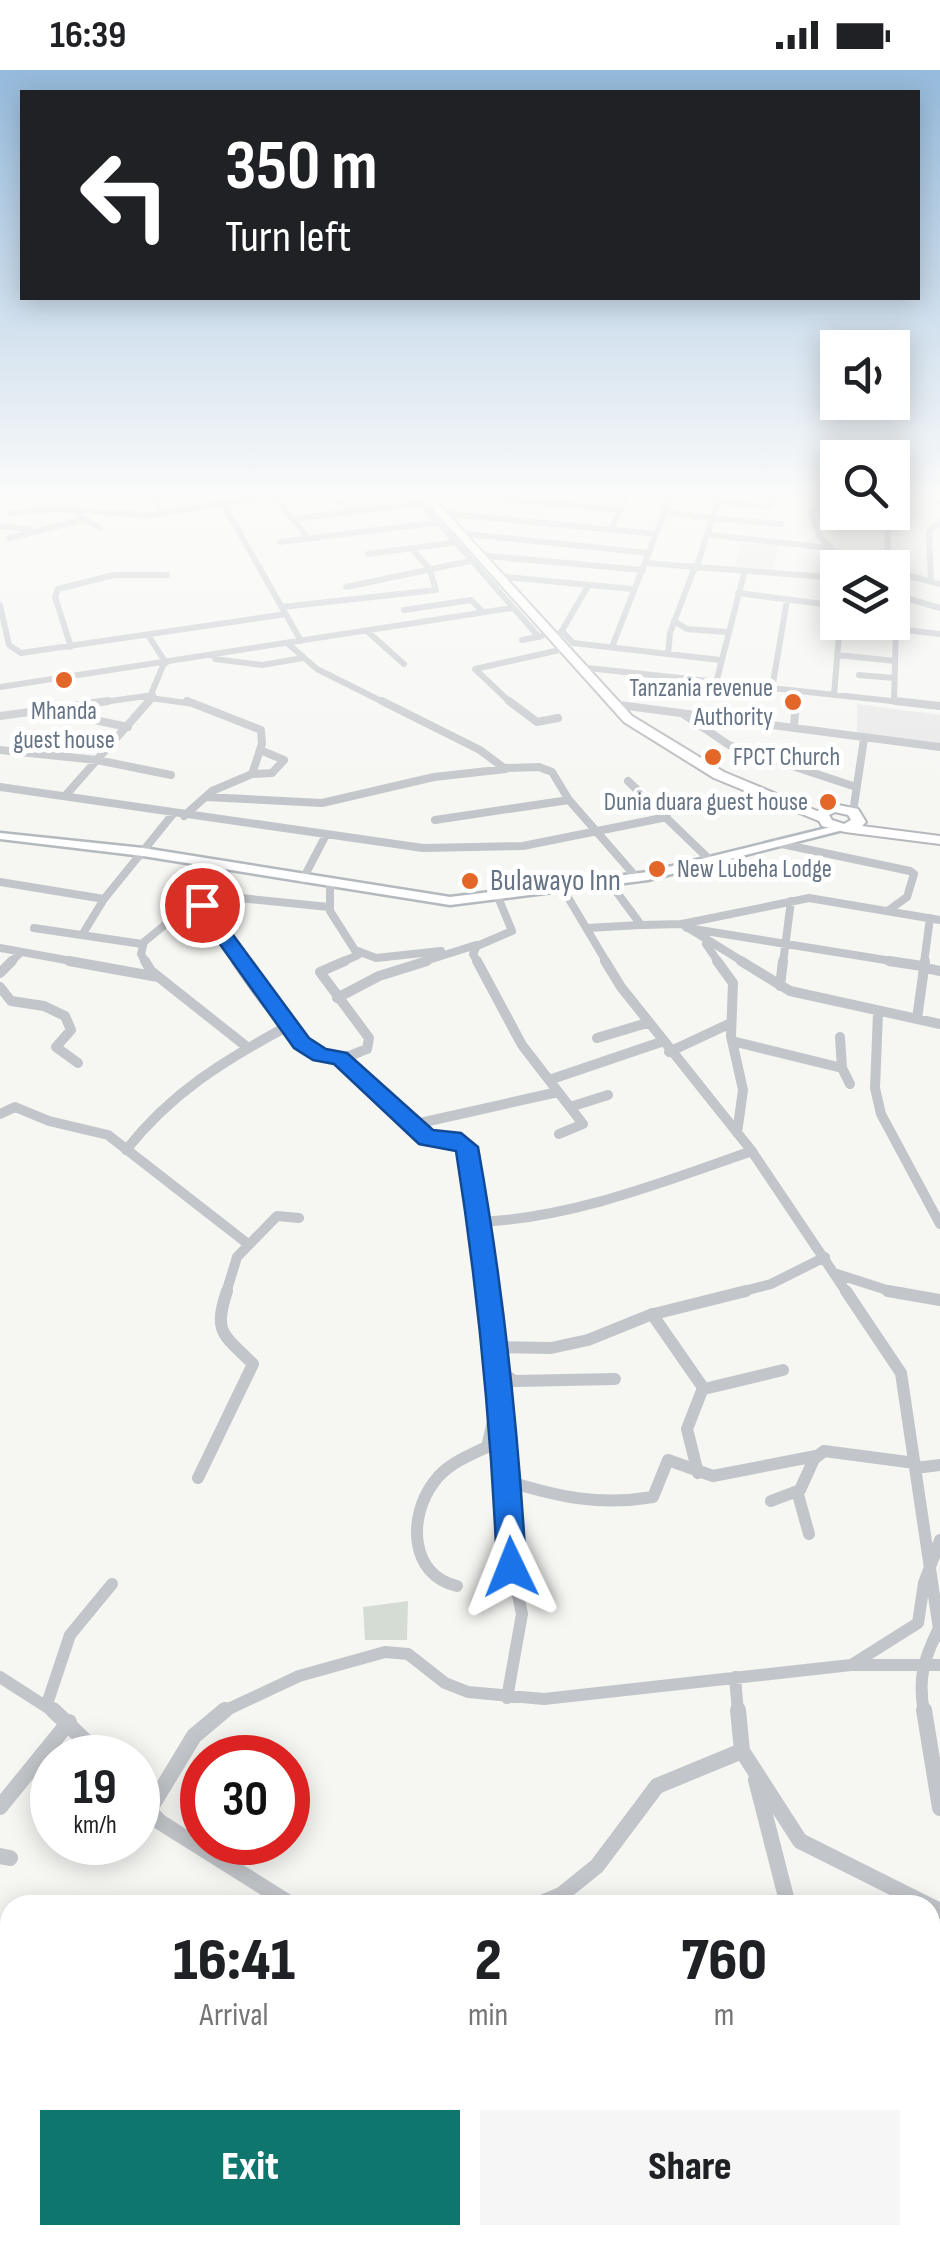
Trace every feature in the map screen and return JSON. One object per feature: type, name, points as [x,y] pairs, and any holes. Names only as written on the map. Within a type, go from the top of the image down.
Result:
[{"type":"highway","points":[[519,600],[559,638],[612,704],[687,758],[770,796],[850,820],[937,839]]},
{"type":"highway","points":[[829,813],[850,820]]},
{"type":"main road","points":[[794,838],[829,813]]},
{"type":"main road","points":[[0,836],[142,852],[430,900],[498,898],[638,878],[711,862],[850,820]]},
{"type":"street","points":[[57,600],[71,646]]},
{"type":"street","points":[[277,600],[301,641]]},
{"type":"street","points":[[1,659],[14,652],[148,635],[314,602],[356,604],[383,600]]},
{"type":"street","points":[[404,610],[472,600],[483,612]]},
{"type":"street","points":[[506,600],[539,637]]},
{"type":"street","points":[[558,718],[538,722],[526,718],[475,669],[559,638],[580,600]]},
{"type":"street","points":[[612,648],[630,600]]},
{"type":"street","points":[[668,654],[683,600]]},
{"type":"street","points":[[716,683],[736,600]]},
{"type":"street","points":[[784,600],[820,604]]},
{"type":"street","points":[[772,689],[787,600]]},
{"type":"street","points":[[911,600],[940,608]]},
{"type":"street","points":[[0,605],[14,652]]},
{"type":"street","points":[[0,687],[512,608]]},
{"type":"street","points":[[674,621],[686,629],[727,632]]},
{"type":"street","points":[[363,631],[376,634],[404,664]]},
{"type":"street","points":[[910,631],[940,634]]},
{"type":"street","points":[[65,796],[161,684],[165,663],[148,635]]},
{"type":"street","points":[[522,640],[559,638],[573,643],[720,660]]},
{"type":"street","points":[[834,695],[839,640]]},
{"type":"street","points":[[894,640],[894,701]]},
{"type":"street","points":[[287,643],[317,670],[509,768]]},
{"type":"street","points":[[266,647],[270,664]]},
{"type":"street","points":[[838,655],[895,661]]},
{"type":"street","points":[[201,657],[270,664],[303,658]]},
{"type":"street","points":[[579,666],[940,706]]},
{"type":"street","points":[[859,674],[894,678]]},
{"type":"street","points":[[794,726],[797,691]]},
{"type":"street","points":[[0,716],[152,697],[187,701],[255,726],[262,738],[252,774]]},
{"type":"street","points":[[612,704],[940,747]]},
{"type":"street","points":[[50,710],[73,719],[128,727]]},
{"type":"street","points":[[681,712],[729,744],[855,789]]},
{"type":"street","points":[[850,820],[864,739]]},
{"type":"street","points":[[0,750],[97,760],[171,775]]},
{"type":"street","points":[[184,816],[206,797],[252,774],[272,773],[284,760],[260,750]]},
{"type":"street","points":[[206,797],[322,803],[434,778],[509,768],[548,770],[569,800],[638,878]]},
{"type":"street","points":[[628,781],[711,862]]},
{"type":"street","points":[[0,787],[205,819],[468,849],[598,834],[667,817]]},
{"type":"street","points":[[829,813],[855,789]]},
{"type":"street","points":[[435,820],[569,800]]},
{"type":"street","points":[[198,806],[205,819]]},
{"type":"street","points":[[82,935],[104,899],[173,814]]},
{"type":"street","points":[[303,879],[326,835]]},
{"type":"street","points":[[778,843],[791,850],[910,871],[914,874],[907,897],[888,910]]},
{"type":"street","points":[[226,865],[200,895],[142,944],[140,950],[147,966],[159,977],[247,1048]]},
{"type":"street","points":[[0,882],[104,899]]},
{"type":"street","points":[[610,883],[641,926]]},
{"type":"street","points":[[200,895],[202,905],[286,1026],[315,1052],[340,1058],[358,1055],[367,1048],[368,1038],[320,972],[357,957],[330,907],[330,884]]},
{"type":"street","points":[[562,890],[648,1024],[752,1151],[901,1373],[939,1633],[922,1662],[920,1702],[940,1808]]},
{"type":"street","points":[[200,895],[330,907]]},
{"type":"street","points":[[338,998],[380,976],[482,944],[513,929],[498,898]]},
{"type":"street","points":[[685,926],[814,898],[935,919],[922,966],[917,1020]]},
{"type":"street","points":[[780,986],[791,901]]},
{"type":"street","points":[[587,928],[685,926],[940,970]]},
{"type":"street","points":[[685,926],[780,986],[812,998],[940,1024]]},
{"type":"street","points":[[34,928],[142,944]]},
{"type":"street","points":[[702,938],[731,979],[732,1039],[742,1084],[737,1133]]},
{"type":"street","points":[[482,944],[473,954],[510,1025],[583,1124],[559,1134]]},
{"type":"street","points":[[0,948],[159,977]]},
{"type":"street","points":[[355,950],[376,958],[467,948]]},
{"type":"street","points":[[0,973],[19,954]]},
{"type":"street","points":[[731,979],[762,975]]},
{"type":"street","points":[[0,987],[11,1001],[44,1006],[65,1016],[71,1030],[56,1047],[78,1063]]},
{"type":"street","points":[[878,1013],[875,1088],[881,1114],[917,1174],[940,1224]]},
{"type":"street","points":[[549,1080],[713,1032],[731,1023]]},
{"type":"street","points":[[598,1038],[648,1024]]},
{"type":"street","points":[[126,1150],[174,1092],[286,1026]]},
{"type":"street","points":[[713,1032],[842,1068]]},
{"type":"street","points":[[840,1036],[842,1068],[850,1084]]},
{"type":"street","points":[[340,1058],[430,1140],[453,1138],[466,1147],[491,1293],[492,1362],[507,1480],[510,1562],[522,1614],[507,1698]]},
{"type":"street","points":[[411,1125],[558,1092]]},
{"type":"street","points":[[570,1107],[608,1095]]},
{"type":"street","points":[[0,1114],[15,1107],[49,1121],[102,1132],[248,1244]]},
{"type":"street","points":[[478,1222],[521,1220],[568,1206],[606,1202],[752,1151]]},
{"type":"street","points":[[198,1478],[253,1364],[221,1332],[216,1320],[237,1257],[277,1216],[300,1218]]},
{"type":"street","points":[[491,1347],[519,1344],[550,1348],[588,1340],[652,1314],[771,1284],[814,1266],[824,1257]]},
{"type":"street","points":[[837,1274],[899,1294],[940,1300]]},
{"type":"street","points":[[652,1314],[703,1388]]},
{"type":"street","points":[[492,1362],[499,1373],[514,1381],[615,1379]]},
{"type":"street","points":[[703,1388],[783,1370]]},
{"type":"street","points":[[698,1473],[687,1429],[703,1388]]},
{"type":"street","points":[[457,1586],[433,1578],[418,1544],[428,1493],[452,1462],[490,1444],[498,1398]]},
{"type":"street","points":[[507,1480],[590,1505],[653,1497],[668,1460],[713,1476],[831,1450],[915,1466],[940,1465]]},
{"type":"street","points":[[771,1501],[806,1484],[816,1456]]},
{"type":"street","points":[[797,1491],[809,1534]]},
{"type":"street","points":[[850,1665],[918,1623],[940,1540]]},
{"type":"street","points":[[47,1704],[70,1636],[112,1584]]},
{"type":"street","points":[[160,1782],[204,1723],[267,1688],[317,1670],[399,1651],[448,1684],[507,1698],[618,1694],[850,1665],[940,1665]]},
{"type":"street","points":[[0,1677],[47,1704],[81,1735]]},
{"type":"street","points":[[735,1677],[742,1751],[806,1846],[907,1895]]},
{"type":"street","points":[[0,1808],[69,1722]]},
{"type":"street","points":[[559,1895],[597,1866],[657,1786],[742,1751]]},
{"type":"street","points":[[754,1771],[785,1895]]},
{"type":"street","points":[[160,1816],[277,1895]]},
{"type":"shaded area","points":[[857,704],[940,715],[940,745],[857,736]]},
{"type":"shaded area","points":[[408,1601],[407,1640],[365,1640],[363,1607]]},
{"type":"place","name":"Mhanda guest house","points":[[64,680]]},
{"type":"place","name":"Tanzania revenue Authority","points":[[793,702]]},
{"type":"place","name":"FPCT Church","points":[[713,757]]},
{"type":"place","name":"Dunia duara guest house","points":[[828,802]]},
{"type":"place","name":"New Lubeha Lodge","points":[[657,869]]},
{"type":"place","name":"Bulawayo Inn","points":[[470,881]]},
{"type":"route","points":[[202,905],[301,1043],[320,1055],[340,1058],[427,1138],[453,1138],[462,1142],[470,1154],[472,1188],[491,1293],[491,1347],[505,1440],[511,1567]]}]
